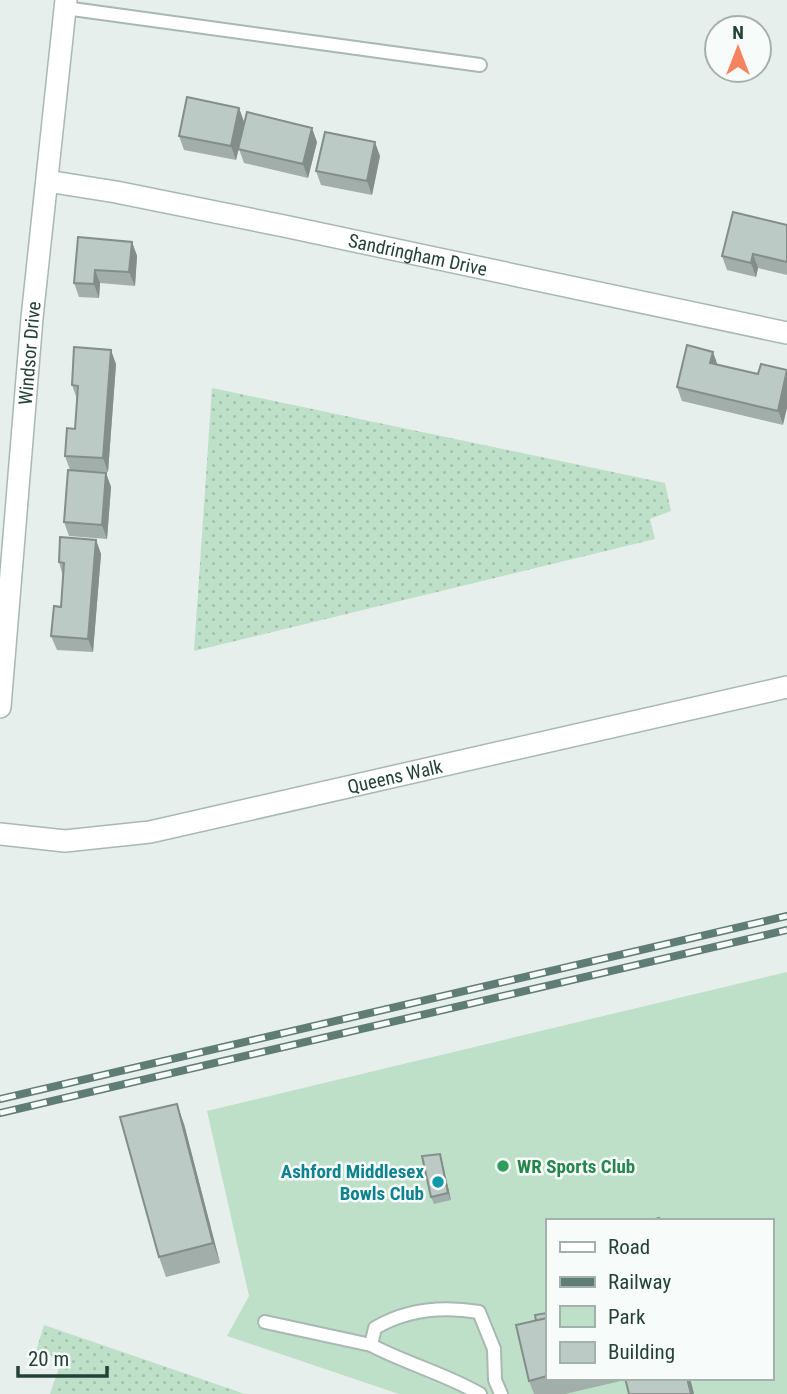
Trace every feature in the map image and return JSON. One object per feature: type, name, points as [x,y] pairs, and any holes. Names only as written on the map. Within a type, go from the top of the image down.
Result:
[{"type":"street","name":"Windsor Drive","points":[[0,707],[32,318],[65,4]]},
{"type":"street","name":"Sandringham Drive","points":[[47,181],[284,226],[787,333]]},
{"type":"street","name":"Queens Walk","points":[[0,834],[65,841],[150,832],[787,687]]},
{"type":"lane","points":[[65,4],[480,65]]},
{"type":"lane","points":[[371,1345],[375,1328],[393,1318],[428,1309],[478,1312],[494,1349],[495,1380],[501,1394]]},
{"type":"lane","points":[[265,1322],[371,1345],[404,1362],[457,1380],[480,1394]]},
{"type":"green space","points":[[212,388],[665,483],[671,511],[650,519],[655,539],[194,651]]},
{"type":"green space","name":"WR Sports Club","points":[[787,972],[787,1394],[399,1394],[227,1336],[249,1296],[207,1111]]},
{"type":"green space","points":[[44,1325],[245,1394],[50,1394],[62,1359],[36,1351]]},
{"type":"building","points":[[187,97],[239,108],[231,146],[179,136]]},
{"type":"building","points":[[247,112],[312,128],[303,164],[238,149]]},
{"type":"building","points":[[325,132],[375,142],[367,181],[316,171]]},
{"type":"building","points":[[733,212],[787,225],[787,262],[753,254],[751,263],[722,256]]},
{"type":"building","points":[[78,237],[132,242],[129,272],[95,270],[94,284],[74,283]]},
{"type":"building","points":[[687,345],[713,352],[710,363],[758,374],[761,364],[787,370],[778,411],[677,387]]},
{"type":"building","points":[[74,347],[111,350],[103,458],[65,456],[67,428],[75,429],[78,386],[72,385]]},
{"type":"building","points":[[68,470],[106,473],[102,525],[64,522]]},
{"type":"building","points":[[60,537],[96,540],[88,639],[51,636],[54,606],[61,607],[64,563],[59,562]]},
{"type":"building","points":[[177,1104],[213,1243],[159,1257],[120,1117]]},
{"type":"building","name":"Ashford Middlesex Bowls Club","points":[[440,1154],[448,1193],[431,1197],[422,1156]]},
{"type":"building","points":[[546,1313],[546,1318],[536,1321],[535,1315]]},
{"type":"building","points":[[546,1318],[546,1376],[529,1381],[516,1325]]},
{"type":"building","points":[[626,1380],[688,1380],[691,1394],[629,1394]]},
{"type":"railway","points":[[0,1099],[787,916]]},
{"type":"railway","points":[[0,1113],[787,930]]},
{"type":"place","name":"WR Sports Club","points":[[503,1166]]},
{"type":"place","name":"Ashford Middlesex Bowls Club","points":[[438,1182]]}]
